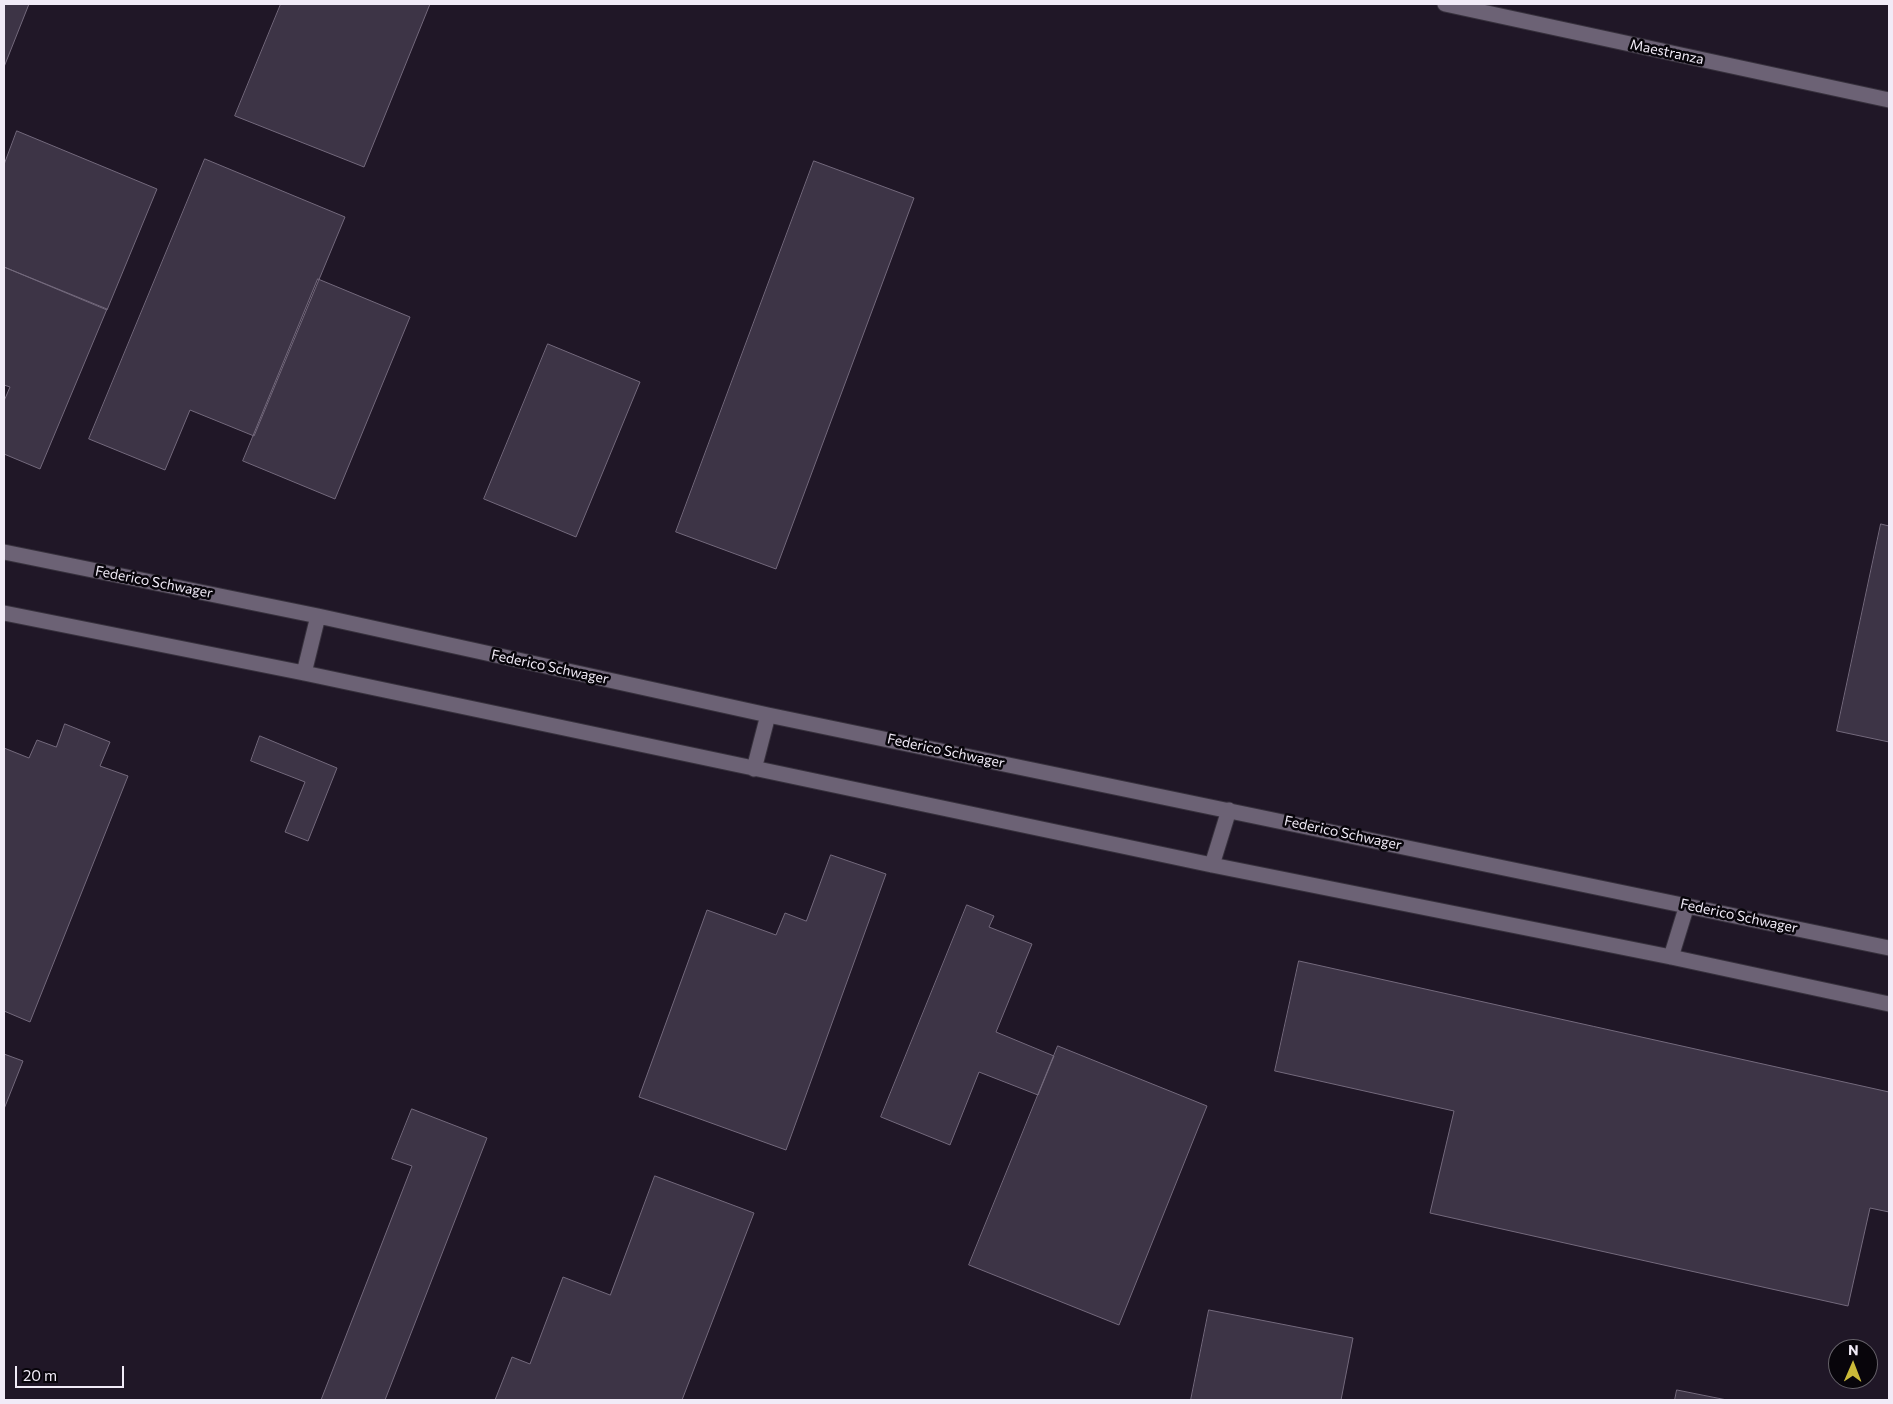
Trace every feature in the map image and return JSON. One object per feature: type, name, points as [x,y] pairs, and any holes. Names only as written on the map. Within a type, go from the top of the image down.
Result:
[{"type":"street","name":"Maestranza","points":[[1445,4],[1889,100]]},
{"type":"street","name":"Federico Schwager","points":[[4,552],[318,616],[768,715],[1889,948]]},
{"type":"street","points":[[4,613],[304,673],[1212,866],[1671,957],[1889,1004]]},
{"type":"street","points":[[304,673],[318,616]]},
{"type":"street","points":[[754,768],[768,715]]},
{"type":"street","points":[[1212,866],[1229,810]]},
{"type":"street","points":[[1671,957],[1687,905]]},
{"type":"building","points":[[4,4],[29,4],[4,67]]},
{"type":"building","points":[[281,4],[430,4],[364,167],[235,116]]},
{"type":"building","points":[[17,131],[157,189],[107,310],[4,267],[4,165]]},
{"type":"building","points":[[205,159],[345,217],[254,436],[190,410],[165,470],[89,439]]},
{"type":"building","points":[[814,161],[914,198],[776,569],[676,532]]},
{"type":"building","points":[[4,267],[107,309],[40,469],[4,454],[4,401],[10,387],[4,385]]},
{"type":"building","points":[[318,279],[410,317],[335,499],[243,461]]},
{"type":"building","points":[[548,344],[640,382],[576,537],[484,499]]},
{"type":"building","points":[[1881,524],[1889,526],[1889,742],[1837,731]]},
{"type":"building","points":[[65,724],[110,742],[100,766],[128,776],[30,1022],[4,1011],[4,748],[29,758],[37,740],[56,747]]},
{"type":"building","points":[[260,736],[337,768],[308,841],[285,832],[305,782],[251,761]]},
{"type":"building","points":[[831,855],[886,874],[786,1150],[639,1097],[707,910],[776,935],[785,913],[806,921]]},
{"type":"building","points":[[967,905],[994,916],[989,927],[1032,944],[996,1032],[1054,1056],[1038,1095],[979,1072],[950,1145],[881,1117]]},
{"type":"building","points":[[1299,961],[1889,1092],[1889,1212],[1870,1208],[1848,1306],[1430,1213],[1454,1111],[1275,1071]]},
{"type":"building","points":[[1058,1046],[1207,1106],[1119,1325],[969,1265]]},
{"type":"building","points":[[4,1054],[23,1061],[4,1109]]},
{"type":"building","points":[[412,1109],[487,1138],[385,1400],[321,1400],[412,1166],[392,1159]]},
{"type":"building","points":[[655,1176],[754,1213],[682,1400],[495,1400],[512,1357],[530,1364],[563,1277],[610,1295]]},
{"type":"building","points":[[1209,1310],[1353,1338],[1341,1400],[1191,1400]]},
{"type":"building","points":[[1677,1390],[1727,1400],[1675,1400]]}]
